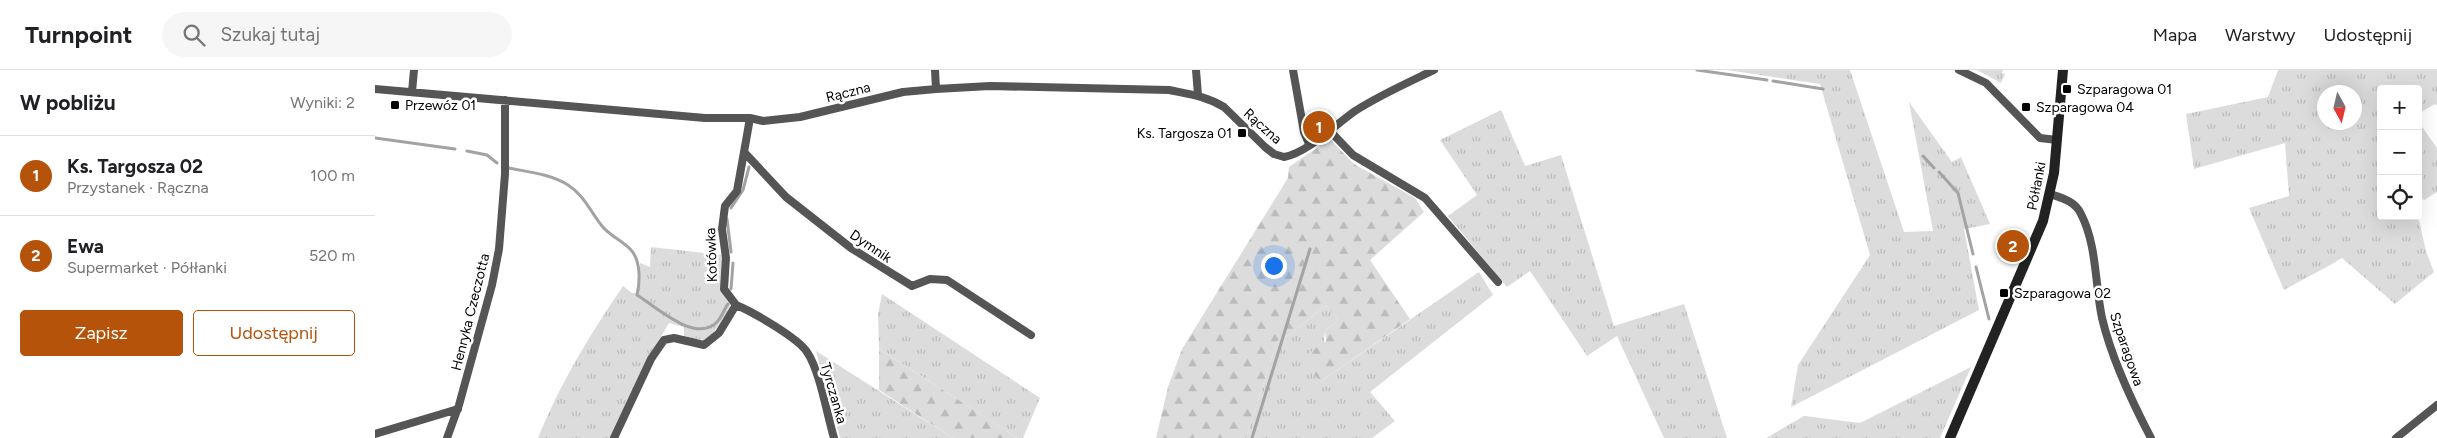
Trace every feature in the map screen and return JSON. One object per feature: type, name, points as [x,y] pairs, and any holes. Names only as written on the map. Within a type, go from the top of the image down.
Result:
[{"type":"street","points":[[412,92],[415,70]]},
{"type":"street","points":[[935,70],[936,89]]},
{"type":"street","points":[[1195,70],[1197,96]]},
{"type":"street","points":[[1293,70],[1303,127],[1309,144]]},
{"type":"street","name":"Rączna","points":[[375,89],[705,118],[750,118],[763,121],[800,117],[903,92],[936,89],[990,86],[1159,90],[1197,96],[1224,107],[1265,147],[1278,156],[1291,155],[1379,97],[1434,70]]},
{"type":"street","points":[[1959,70],[1987,83],[2040,138],[2057,140]]},
{"type":"street","name":"Półłanki","points":[[1950,438],[2038,236],[2050,194],[2063,70]]},
{"type":"street","name":"Henryka Czeczotta","points":[[447,438],[458,409],[492,285],[499,250],[505,174],[505,100]]},
{"type":"street","points":[[744,152],[750,118]]},
{"type":"street","points":[[1329,130],[1353,155],[1425,198],[1498,282]]},
{"type":"street","name":"Kotówka","points":[[736,305],[724,289],[726,258],[722,229],[725,206],[737,191],[744,152]]},
{"type":"street","name":"Dymnik","points":[[744,152],[786,197],[851,248],[912,286],[930,279],[947,280],[1031,335]]},
{"type":"street","name":"Szparagowa","points":[[2050,194],[2070,202],[2081,214],[2090,244],[2106,334],[2121,377],[2151,438]]},
{"type":"street","points":[[614,438],[651,359],[664,340],[674,338],[704,346],[719,333],[736,305]]},
{"type":"street","name":"Tyrczanka","points":[[736,305],[749,310],[807,351],[814,364],[834,438]]},
{"type":"street","points":[[2396,438],[2437,405]]},
{"type":"street","points":[[375,434],[458,409]]},
{"type":"green space","points":[[1727,70],[1850,70],[1904,232],[1933,231],[1909,102],[1952,162],[1961,157],[1990,224],[1964,229],[1979,310],[1791,407],[1798,365],[1870,255],[1820,84]]},
{"type":"green space","points":[[1977,70],[2003,70],[2002,73],[2005,74],[2001,83]]},
{"type":"green space","points":[[2278,70],[2437,70],[2437,106],[2435,104],[2422,112],[2422,85],[2377,85],[2377,220],[2419,220],[2426,251],[2434,272],[2395,304],[2342,258],[2284,290],[2249,208],[2289,196],[2285,143],[2194,169],[2186,114],[2268,97]]},
{"type":"green space","points":[[1501,110],[1525,166],[1561,155],[1614,326],[1684,304],[1727,438],[1664,438],[1617,336],[1587,356],[1530,271],[1507,287],[1448,216],[1477,195],[1440,140]]},
{"type":"green space","points":[[2422,127],[2437,148],[2437,192],[2424,200],[2422,198]]},
{"type":"green space","points":[[1330,139],[1354,164],[1415,198],[1424,212],[1370,260],[1410,319],[1320,382],[1302,358],[1326,341],[1325,331],[1338,320],[1326,305],[1289,335],[1277,341],[1246,438],[1156,438],[1168,387],[1182,349],[1288,178],[1289,167]]},
{"type":"green space","points":[[651,247],[723,255],[723,293],[731,307],[724,321],[706,340],[684,338],[684,327],[669,323],[646,362],[611,438],[538,438],[556,397],[576,360],[623,286],[632,293],[639,293],[640,263],[650,267]]},
{"type":"green space","points":[[1479,272],[1493,295],[1370,392],[1395,421],[1372,438],[1246,438],[1277,341],[1289,335],[1326,305],[1338,320],[1325,331],[1320,382]]},
{"type":"green space","points":[[882,294],[1040,398],[1023,438],[1018,438],[879,349],[878,314]]},
{"type":"green space","points":[[879,349],[1018,438],[953,438],[879,390]]},
{"type":"green space","points":[[816,351],[953,438],[840,438]]},
{"type":"green space","points":[[1971,367],[1940,438],[1766,438],[1804,416],[1860,423]]},
{"type":"waterway","points":[[1697,70],[1767,80]]},
{"type":"waterway","points":[[1773,81],[1823,89]]},
{"type":"waterway","points":[[375,138],[455,149]]},
{"type":"waterway","points":[[467,151],[487,155],[497,163]]},
{"type":"waterway","points":[[1923,156],[1934,168]]},
{"type":"waterway","points":[[731,208],[743,190],[749,167]]},
{"type":"waterway","points":[[509,168],[554,178],[574,189],[605,230],[628,247],[637,260],[639,272],[637,295],[665,315],[687,326],[698,329],[708,328],[719,320],[728,304]]},
{"type":"waterway","points":[[1939,172],[1958,193],[1973,254]]},
{"type":"waterway","points":[[727,219],[731,252]]},
{"type":"waterway","points":[[1252,438],[1310,249]]},
{"type":"waterway","points":[[731,289],[733,263]]},
{"type":"waterway","points":[[1976,267],[1989,319]]},
{"type":"place","name":"Szparagowa 01","points":[[2067,89]]},
{"type":"place","name":"Przewóz 01","points":[[395,105]]},
{"type":"place","name":"Szparagowa 04","points":[[2026,107]]},
{"type":"place","name":"Ks. Targosza 02","points":[[1319,127]]},
{"type":"place","name":"Ks. Targosza 01","points":[[1242,133]]},
{"type":"place","name":"Ewa","points":[[2013,246]]},
{"type":"place","name":"Szparagowa 02","points":[[2004,293]]}]
